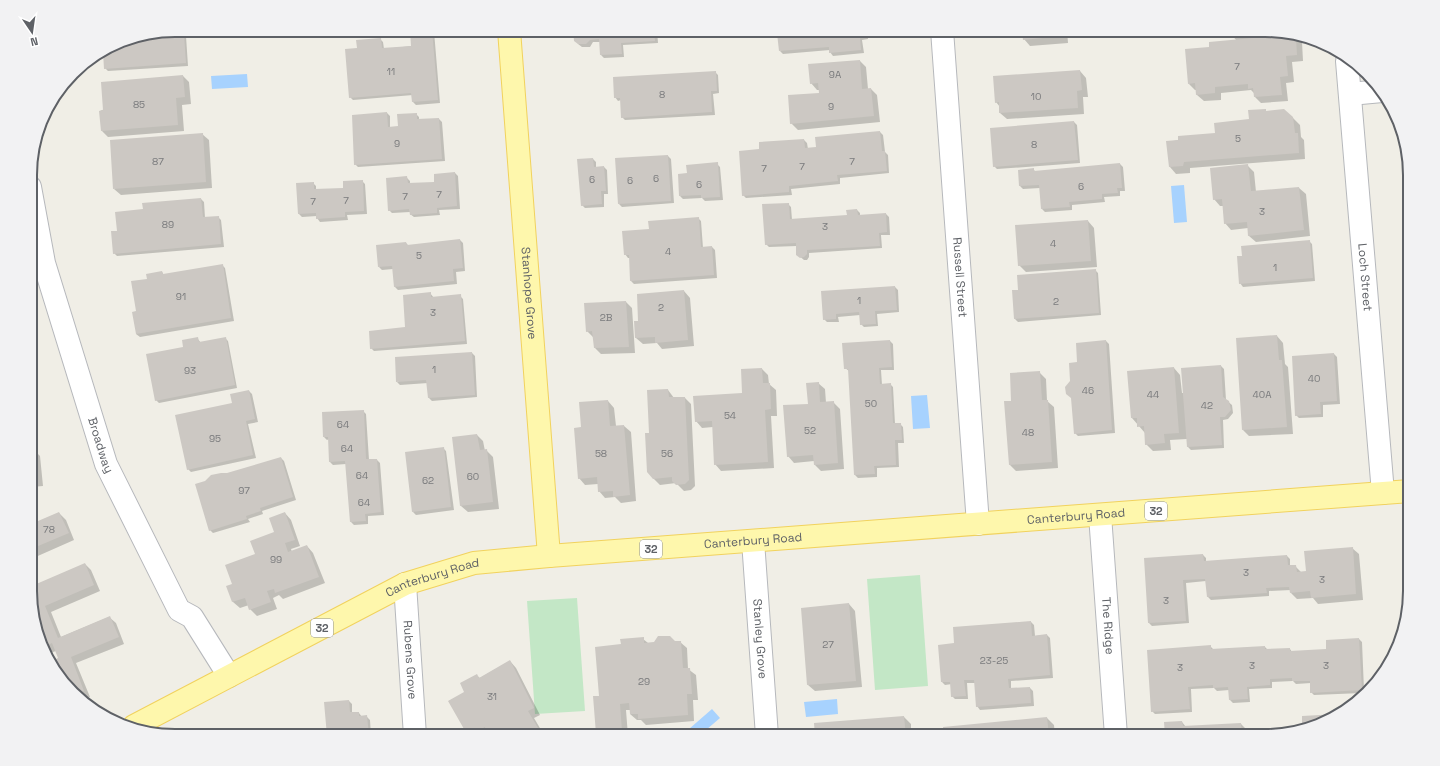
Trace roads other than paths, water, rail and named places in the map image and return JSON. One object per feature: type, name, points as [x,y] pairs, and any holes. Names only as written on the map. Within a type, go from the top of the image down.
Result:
[{"type":"main road","name":"Stanhope Grove","points":[[510,37],[549,556]]},
{"type":"main road","name":"Canterbury Road","points":[[138,724],[406,584],[474,563],[549,556],[1403,492]]},
{"type":"street","name":"Russell Street","points":[[943,37],[978,524]]},
{"type":"street","name":"Loch Street","points":[[1348,65],[1383,493]]},
{"type":"street","points":[[1350,94],[1375,92]]},
{"type":"street","name":"Broadway","points":[[37,225],[44,263],[106,464],[179,610],[192,617],[229,676]]},
{"type":"street","name":"The Ridge","points":[[1100,515],[1115,729]]},
{"type":"street","name":"Stanley Grove","points":[[752,541],[766,729]]},
{"type":"street","name":"Rubens Grove","points":[[406,584],[415,729]]},
{"type":"water","points":[[247,74],[248,87],[212,89],[211,76]]},
{"type":"water","points":[[1184,185],[1187,222],[1174,223],[1171,186]]},
{"type":"water","points":[[927,395],[930,428],[913,429],[911,396]]},
{"type":"water","points":[[837,699],[838,714],[806,717],[804,702]]},
{"type":"water","points":[[712,709],[720,718],[707,729],[689,729]]}]
